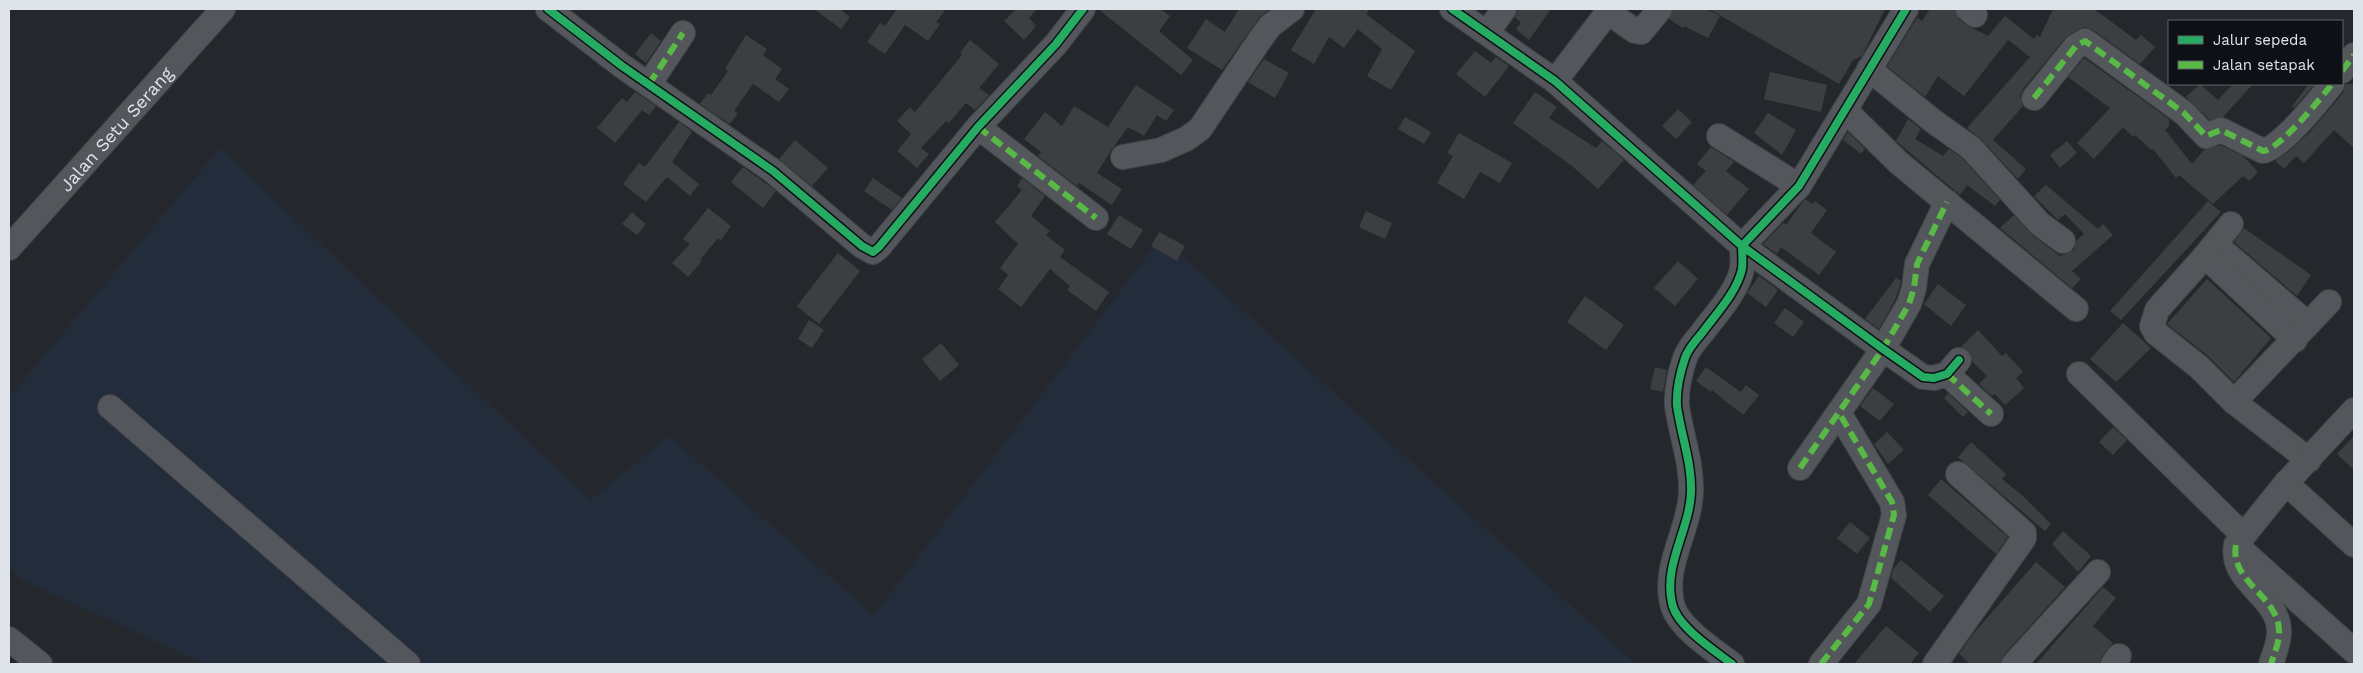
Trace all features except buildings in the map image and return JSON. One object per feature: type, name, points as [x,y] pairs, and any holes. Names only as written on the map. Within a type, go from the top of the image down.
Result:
[{"type":"street","name":"Jalan Setu Serang","points":[[9,248],[223,9]]},
{"type":"street","points":[[548,9],[649,84],[773,170],[862,246],[872,252],[879,247],[978,128],[1056,44],[1083,9]]},
{"type":"street","points":[[1123,156],[1161,150],[1186,139],[1200,128],[1258,40],[1270,26],[1292,9]]},
{"type":"street","points":[[1452,9],[1555,81],[1742,246],[1923,377],[1934,378],[1953,368],[1991,414]]},
{"type":"street","points":[[1487,33],[1504,9]]},
{"type":"street","points":[[1555,81],[1608,12],[1635,32],[1641,32],[1660,9]]},
{"type":"street","points":[[1732,664],[1680,620],[1672,604],[1670,587],[1673,566],[1686,524],[1691,493],[1691,476],[1677,405],[1679,379],[1685,355],[1726,300],[1735,284],[1742,269],[1742,246],[1799,186],[1906,9]]},
{"type":"street","points":[[649,84],[683,33]]},
{"type":"street","points":[[2034,98],[2076,46],[2085,41],[2184,113],[2206,136],[2221,130],[2264,151],[2270,151],[2314,107],[2331,85]]},
{"type":"street","points":[[2343,47],[2354,55],[2343,70]]},
{"type":"street","points":[[1868,69],[1933,122],[1972,148],[2040,224],[2063,242]]},
{"type":"street","points":[[1845,110],[1899,163],[2076,309]]},
{"type":"street","points":[[978,128],[1096,218]]},
{"type":"street","points":[[1719,136],[1799,186]]},
{"type":"street","points":[[1800,468],[1883,349],[1909,304],[1914,288],[1917,264],[1947,202]]},
{"type":"street","points":[[2231,224],[2157,310],[2152,326],[2156,333],[2199,366],[2234,402],[2309,460]]},
{"type":"street","points":[[2210,250],[2302,332]]},
{"type":"street","points":[[2234,402],[2329,302]]},
{"type":"street","points":[[2079,374],[2240,540],[2354,650]]},
{"type":"street","points":[[110,407],[408,664]]},
{"type":"street","points":[[2271,664],[2279,635],[2278,622],[2270,608],[2238,566],[2234,552],[2240,540],[2286,483],[2354,410]]},
{"type":"street","points":[[1830,659],[1869,604],[1894,515],[1892,502],[1839,413]]},
{"type":"street","points":[[1938,663],[2024,538],[2024,533],[1958,474]]},
{"type":"street","points":[[2286,483],[2354,545]]},
{"type":"street","points":[[2014,664],[2098,572]]},
{"type":"street","points":[[9,639],[40,664]]},
{"type":"shaded area","points":[[220,148],[590,500],[669,436],[874,615],[1161,237],[1636,664],[205,664],[20,579],[9,568],[9,397]]},
{"type":"marked path","points":[[649,84],[683,33]]},
{"type":"marked path","points":[[2034,98],[2076,46],[2085,41],[2184,113],[2206,136],[2221,130],[2263,151],[2279,142],[2289,133],[2331,85]]},
{"type":"marked path","points":[[2343,70],[2354,55]]},
{"type":"marked path","points":[[978,127],[1096,218]]},
{"type":"marked path","points":[[1800,468],[1883,349],[1909,304],[1914,288],[1917,264],[1947,202]]},
{"type":"marked path","points":[[1947,374],[1991,414]]},
{"type":"marked path","points":[[1821,664],[1869,604],[1894,515],[1892,502],[1839,413]]},
{"type":"marked path","points":[[2236,545],[2236,558],[2240,569],[2246,579],[2271,607],[2277,618],[2279,639],[2271,664]]},
{"type":"cycle path","points":[[548,9],[622,66],[773,171],[862,246],[873,252],[978,127],[1056,44],[1083,9]]},
{"type":"cycle path","points":[[1452,9],[1555,81],[1742,246],[1923,377],[1934,378],[1947,374],[1959,360]]},
{"type":"cycle path","points":[[1732,664],[1688,629],[1675,612],[1672,603],[1671,575],[1690,506],[1691,492],[1688,460],[1677,406],[1678,388],[1685,358],[1690,348],[1736,286],[1742,269],[1742,246],[1799,186],[1906,9]]}]
